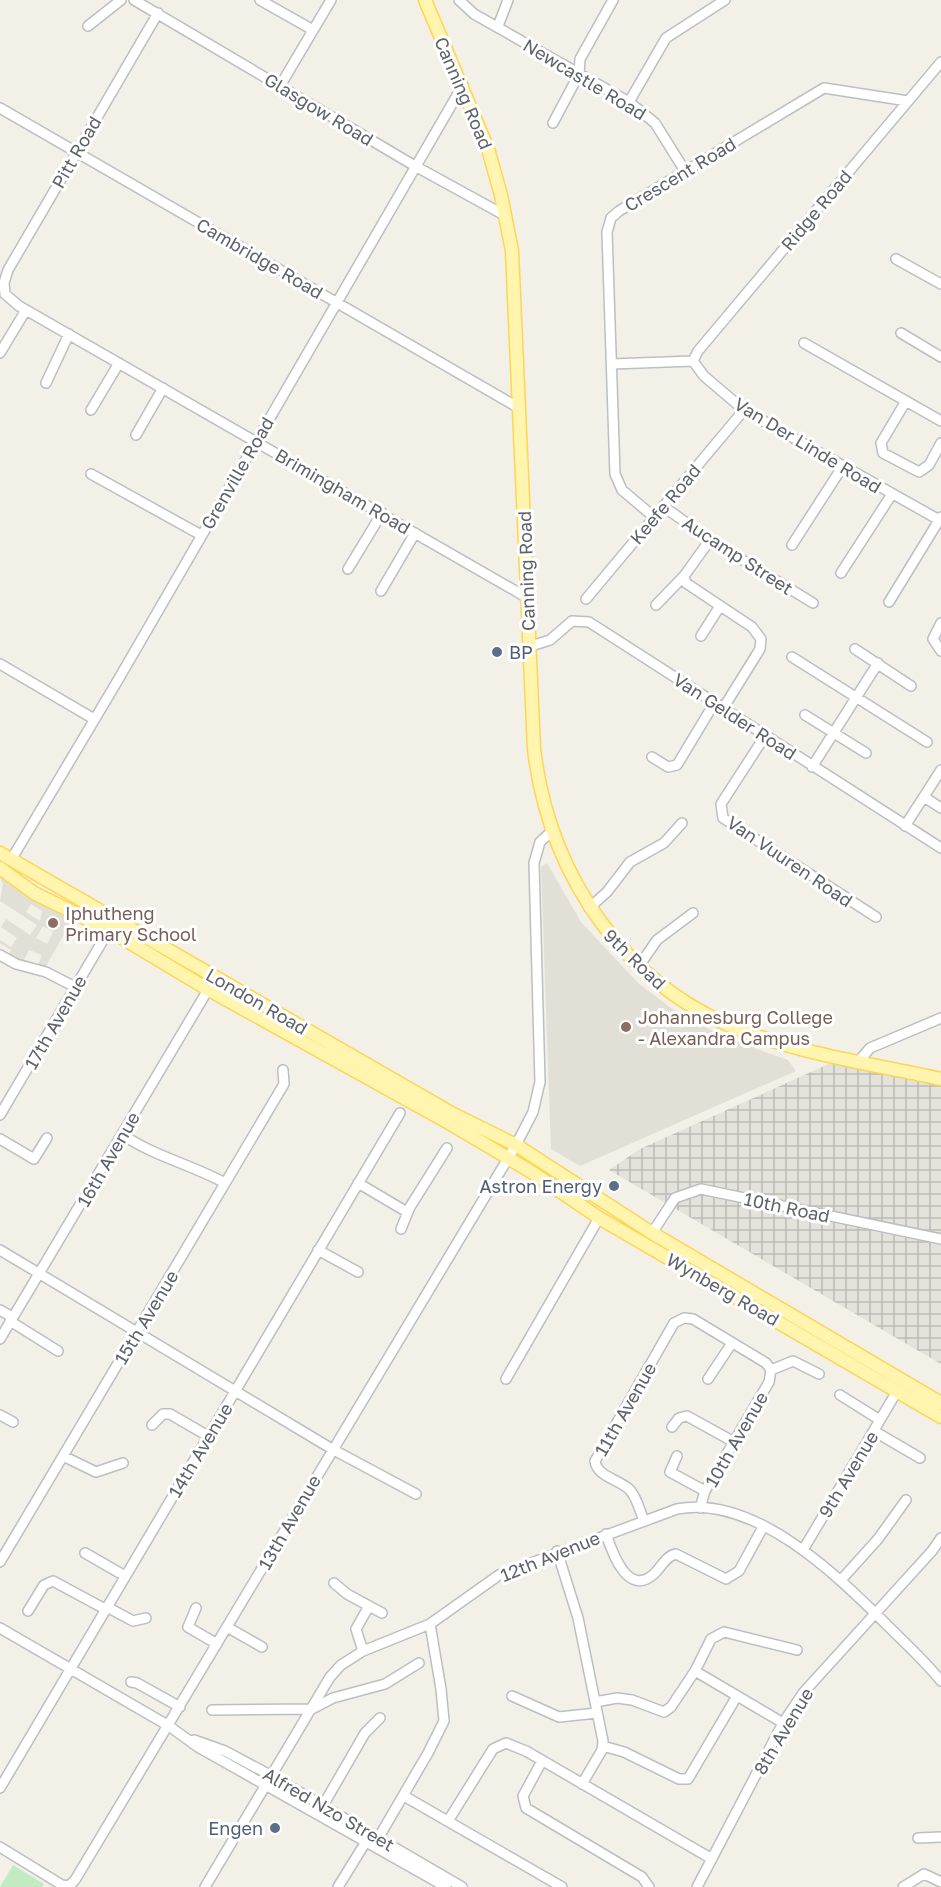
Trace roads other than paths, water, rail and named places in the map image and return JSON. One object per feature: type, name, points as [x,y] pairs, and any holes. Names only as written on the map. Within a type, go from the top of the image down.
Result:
[{"type":"main road","name":"Canning Road","points":[[425,0],[463,85],[488,149],[506,216],[513,270],[534,757],[542,798],[552,831]]},
{"type":"main road","name":"9th Road","points":[[552,831],[573,881],[600,925],[639,966],[688,1004],[729,1025],[785,1044],[941,1079]]},
{"type":"main road","name":"London Road","points":[[5,856],[461,1118],[516,1145]]},
{"type":"main road","name":"London Road","points":[[0,868],[34,893],[109,930],[209,990],[508,1157]]},
{"type":"main road","name":"Wynberg Road","points":[[516,1145],[652,1233],[941,1402]]},
{"type":"main road","name":"Wynberg Road","points":[[508,1157],[600,1218],[941,1417]]},
{"type":"street","points":[[88,26],[121,0]]},
{"type":"street","name":"Glasgow Road","points":[[134,0],[415,166],[506,216]]},
{"type":"street","points":[[260,0],[313,30]]},
{"type":"street","points":[[280,86],[331,0]]},
{"type":"street","name":"Newcastle Road","points":[[459,0],[470,11],[629,102],[655,123],[685,171]]},
{"type":"street","points":[[498,26],[508,0]]},
{"type":"street","points":[[553,123],[579,74],[580,59],[613,0]]},
{"type":"street","points":[[629,102],[666,38],[725,0]]},
{"type":"street","name":"Pitt Road","points":[[3,295],[4,278],[8,270],[158,13]]},
{"type":"street","name":"Ridge Road","points":[[693,361],[705,342],[941,62]]},
{"type":"street","name":"Grenville Road","points":[[5,856],[94,719],[463,85]]},
{"type":"street","name":"Crescent Road","points":[[654,517],[628,496],[616,481],[607,232],[609,222],[619,211],[824,88],[908,101]]},
{"type":"street","name":"Cambridge Road","points":[[0,108],[519,408]]},
{"type":"street","points":[[896,259],[941,284]]},
{"type":"street","name":"Brimingham Road","points":[[3,295],[526,597]]},
{"type":"street","points":[[0,353],[26,310]]},
{"type":"street","points":[[901,333],[941,357]]},
{"type":"street","points":[[46,383],[69,334]]},
{"type":"street","points":[[804,343],[941,422]]},
{"type":"street","points":[[612,364],[693,361]]},
{"type":"street","name":"Van Der Linde Road","points":[[693,361],[704,376],[744,410],[940,520]]},
{"type":"street","points":[[91,410],[119,363]]},
{"type":"street","points":[[136,435],[163,388]]},
{"type":"street","points":[[906,401],[881,443],[883,453],[919,472],[926,468],[941,443]]},
{"type":"street","name":"Keefe Road","points":[[586,599],[744,410]]},
{"type":"street","points":[[792,545],[843,466]]},
{"type":"street","points":[[91,474],[201,535]]},
{"type":"street","points":[[841,573],[892,494]]},
{"type":"street","name":"Aucamp Street","points":[[663,506],[711,540],[813,603]]},
{"type":"street","points":[[348,569],[382,513]]},
{"type":"street","points":[[889,602],[940,520]]},
{"type":"street","points":[[381,591],[415,533]]},
{"type":"street","points":[[656,605],[684,576],[711,540]]},
{"type":"street","points":[[652,757],[668,767],[677,765],[760,649],[761,639],[752,627],[690,586],[684,576]]},
{"type":"street","points":[[701,636],[720,606]]},
{"type":"street","name":"Van Gelder Road","points":[[528,647],[550,640],[572,621],[586,621],[941,848]]},
{"type":"street","points":[[941,624],[933,639],[941,651]]},
{"type":"street","points":[[855,649],[911,686]]},
{"type":"street","points":[[792,657],[927,742]]},
{"type":"street","points":[[812,767],[878,663]]},
{"type":"street","points":[[0,664],[94,719]]},
{"type":"street","points":[[805,715],[866,753]]},
{"type":"street","name":"Van Vuuren Road","points":[[765,736],[721,804],[723,818],[876,917]]},
{"type":"street","points":[[905,826],[941,770]]},
{"type":"street","points":[[924,796],[941,808]]},
{"type":"street","points":[[589,908],[607,892],[630,862],[664,843],[682,822]]},
{"type":"street","points":[[516,1145],[533,1112],[540,1082],[534,863],[540,842],[552,831]]},
{"type":"street","points":[[639,966],[657,940],[693,913]]},
{"type":"street","name":"17th Avenue","points":[[0,1115],[109,930]]},
{"type":"street","points":[[0,955],[16,964],[46,972],[75,987]]},
{"type":"street","name":"16th Avenue","points":[[0,1339],[216,978]]},
{"type":"street","points":[[859,1061],[870,1048],[941,1018]]},
{"type":"street","name":"15th Avenue","points":[[0,1562],[284,1084],[283,1070]]},
{"type":"street","name":"14th Avenue","points":[[0,1788],[400,1113]]},
{"type":"street","points":[[123,1135],[150,1151],[191,1165],[225,1183]]},
{"type":"street","points":[[0,1139],[34,1159],[47,1138]]},
{"type":"street","name":"13th Avenue","points":[[69,1886],[75,1880],[169,1726],[332,1449],[516,1145]]},
{"type":"street","points":[[400,1229],[407,1212],[447,1148]]},
{"type":"street","points":[[358,1183],[407,1212]]},
{"type":"street","name":"10th Road","points":[[652,1233],[675,1198],[701,1189],[941,1239]]},
{"type":"street","points":[[506,1379],[600,1218]]},
{"type":"street","points":[[0,1250],[332,1449],[416,1494]]},
{"type":"street","points":[[318,1250],[358,1272]]},
{"type":"street","points":[[0,1310],[58,1351]]},
{"type":"street","name":"11th Avenue","points":[[644,1521],[631,1492],[603,1474],[597,1468],[595,1461],[667,1335],[679,1319],[693,1319],[732,1343]]},
{"type":"street","points":[[708,1379],[732,1343],[766,1363],[771,1370],[784,1362],[793,1360],[819,1374]]},
{"type":"street","name":"10th Avenue","points":[[700,1508],[705,1491],[769,1382],[771,1370]]},
{"type":"street","points":[[840,1395],[880,1420]]},
{"type":"street","name":"9th Avenue","points":[[803,1550],[893,1398]]},
{"type":"street","points":[[0,1414],[13,1422]]},
{"type":"street","points":[[152,1425],[163,1414],[170,1414],[208,1436]]},
{"type":"street","points":[[672,1427],[679,1418],[686,1416],[734,1442]]},
{"type":"street","points":[[874,1431],[920,1458]]},
{"type":"street","points":[[63,1456],[96,1472],[123,1463]]},
{"type":"street","points":[[677,1456],[670,1472],[705,1491]]},
{"type":"street","points":[[841,1580],[879,1539],[906,1500]]},
{"type":"street","name":"12th Avenue","points":[[205,1887],[264,1784],[332,1673],[363,1651],[430,1624],[499,1575],[557,1551],[677,1509],[700,1508],[735,1513],[803,1550],[841,1580],[939,1675]]},
{"type":"street","points":[[606,1534],[616,1563],[635,1578],[643,1579],[650,1576],[669,1557],[676,1554],[726,1579],[739,1571],[763,1527]]},
{"type":"street","name":"8th Avenue","points":[[697,1887],[783,1723],[802,1693],[932,1551],[941,1538]]},
{"type":"street","points":[[557,1551],[576,1609],[603,1746],[582,1784]]},
{"type":"street","points":[[932,1551],[941,1557]]},
{"type":"street","points":[[85,1553],[125,1576]]},
{"type":"street","points":[[28,1611],[44,1585],[53,1581],[133,1622],[146,1618]]},
{"type":"street","points":[[334,1583],[382,1613]]},
{"type":"street","points":[[363,1651],[356,1629],[369,1606]]},
{"type":"street","points":[[196,1608],[188,1628],[217,1644]]},
{"type":"street","points":[[338,1887],[404,1796],[444,1721],[430,1624]]},
{"type":"street","points":[[227,1627],[262,1647]]},
{"type":"street","name":"Alfred Nzo Street","points":[[0,1628],[264,1784],[321,1809]]},
{"type":"street","points":[[595,1702],[617,1698],[632,1700],[664,1712],[671,1707],[695,1671],[711,1639],[724,1632],[797,1650]]},
{"type":"street","points":[[212,1710],[312,1708],[333,1698],[385,1684],[419,1663]]},
{"type":"street","points":[[695,1671],[783,1723]]},
{"type":"street","points":[[131,1682],[137,1683],[180,1707]]},
{"type":"street","points":[[512,1696],[559,1717],[597,1713]]},
{"type":"street","points":[[603,1746],[624,1752],[679,1779],[688,1779],[737,1696]]},
{"type":"street","points":[[321,1809],[365,1733],[380,1718]]},
{"type":"street","name":"Alfred Nzo Street","points":[[191,1740],[214,1746],[270,1775],[321,1809],[462,1887]]},
{"type":"street","points":[[448,1821],[496,1745],[512,1744],[712,1859]]},
{"type":"street","points":[[542,1761],[523,1796],[525,1808],[642,1877],[649,1887]]},
{"type":"street","points":[[404,1796],[562,1887]]},
{"type":"street","points":[[918,1838],[941,1837]]},
{"type":"street","name":"Alfred Nzo Street","points":[[373,1839],[446,1887]]},
{"type":"street","points":[[0,1847],[62,1885],[69,1886]]},
{"type":"street","points":[[903,1887],[924,1874],[941,1882]]},
{"type":"place","name":"BP","points":[[497,652]]},
{"type":"place","name":"Iphutheng Primary School","points":[[53,923]]},
{"type":"place","name":"Johannesburg College - Alexandra Campus","points":[[626,1027]]},
{"type":"place","name":"Astron Energy","points":[[614,1186]]},
{"type":"place","name":"Engen","points":[[275,1828]]}]
